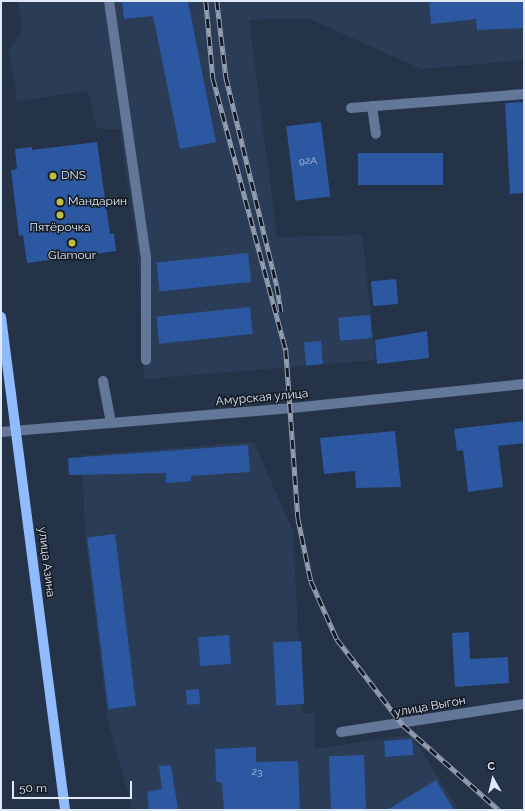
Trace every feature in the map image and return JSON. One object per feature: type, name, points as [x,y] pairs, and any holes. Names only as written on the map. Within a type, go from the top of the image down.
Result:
[{"type":"main road","name":"улица Азина","points":[[1,317],[65,810]]},
{"type":"street","points":[[109,1],[146,258],[146,360]]},
{"type":"street","points":[[351,108],[524,94]]},
{"type":"street","points":[[372,106],[376,134]]},
{"type":"street","points":[[103,381],[111,423]]},
{"type":"street","name":"Амурская улица","points":[[1,432],[292,408],[524,384]]},
{"type":"street","name":"улица Выгон","points":[[341,732],[524,704]]},
{"type":"shaded area","points":[[18,1],[524,1],[524,60],[421,69],[308,18],[249,20],[277,237],[362,235],[376,360],[144,379],[138,253],[120,130],[97,128],[88,91],[17,101],[9,50],[22,31]]},
{"type":"shaded area","points":[[254,442],[293,532],[302,713],[314,713],[314,749],[411,735],[459,810],[133,810],[108,722],[85,534],[82,455]]},
{"type":"building","points":[[122,1],[188,1],[216,142],[180,149],[153,16],[124,19]]},
{"type":"building","points":[[429,1],[524,1],[524,28],[477,30],[476,19],[431,24]]},
{"type":"building","points":[[524,102],[524,193],[510,194],[505,103]]},
{"type":"building","points":[[321,122],[330,196],[295,201],[286,126]]},
{"type":"building","name":"Мандарин","points":[[97,142],[110,234],[114,233],[116,251],[27,263],[23,235],[19,236],[11,170],[17,169],[15,149],[32,147],[32,150]]},
{"type":"building","points":[[358,153],[443,153],[443,185],[358,185]]},
{"type":"building","points":[[248,253],[251,282],[160,291],[157,263]]},
{"type":"building","points":[[396,279],[398,304],[373,306],[371,281]]},
{"type":"building","points":[[250,307],[253,334],[159,344],[157,317]]},
{"type":"building","points":[[370,315],[372,338],[340,341],[338,318]]},
{"type":"building","points":[[427,331],[429,358],[377,364],[375,340]]},
{"type":"building","points":[[321,341],[323,364],[306,365],[304,342]]},
{"type":"building","points":[[524,421],[524,443],[498,446],[503,487],[468,492],[463,450],[457,451],[454,429]]},
{"type":"building","points":[[395,431],[401,487],[356,488],[355,471],[324,474],[320,438]]},
{"type":"building","points":[[248,445],[250,472],[191,476],[191,481],[166,483],[166,473],[69,475],[68,458]]},
{"type":"building","points":[[115,534],[136,706],[108,709],[87,537]]},
{"type":"building","points":[[469,632],[470,659],[508,657],[509,683],[455,687],[452,633]]},
{"type":"building","points":[[229,635],[231,664],[200,666],[198,637]]},
{"type":"building","points":[[301,641],[304,704],[276,705],[273,642]]},
{"type":"building","points":[[199,689],[200,704],[187,705],[186,690]]},
{"type":"building","points":[[412,739],[413,755],[385,757],[384,741]]},
{"type":"building","points":[[256,747],[256,762],[298,761],[300,810],[224,810],[222,783],[216,781],[215,749]]},
{"type":"building","points":[[364,755],[366,810],[331,810],[329,756]]},
{"type":"building","points":[[171,765],[178,810],[149,810],[147,792],[162,789],[159,766]]},
{"type":"building","points":[[436,780],[454,810],[387,810]]},
{"type":"railway","points":[[206,1],[213,78],[286,350],[298,518],[311,581],[337,639],[403,725],[499,810]]},
{"type":"railway","points":[[217,1],[226,77],[277,286],[281,312]]},
{"type":"place","name":"DNS","points":[[53,176]]},
{"type":"place","name":"Мандарин","points":[[60,202]]},
{"type":"place","name":"Пятёрочка","points":[[60,215]]},
{"type":"place","name":"Glamour","points":[[72,243]]}]
